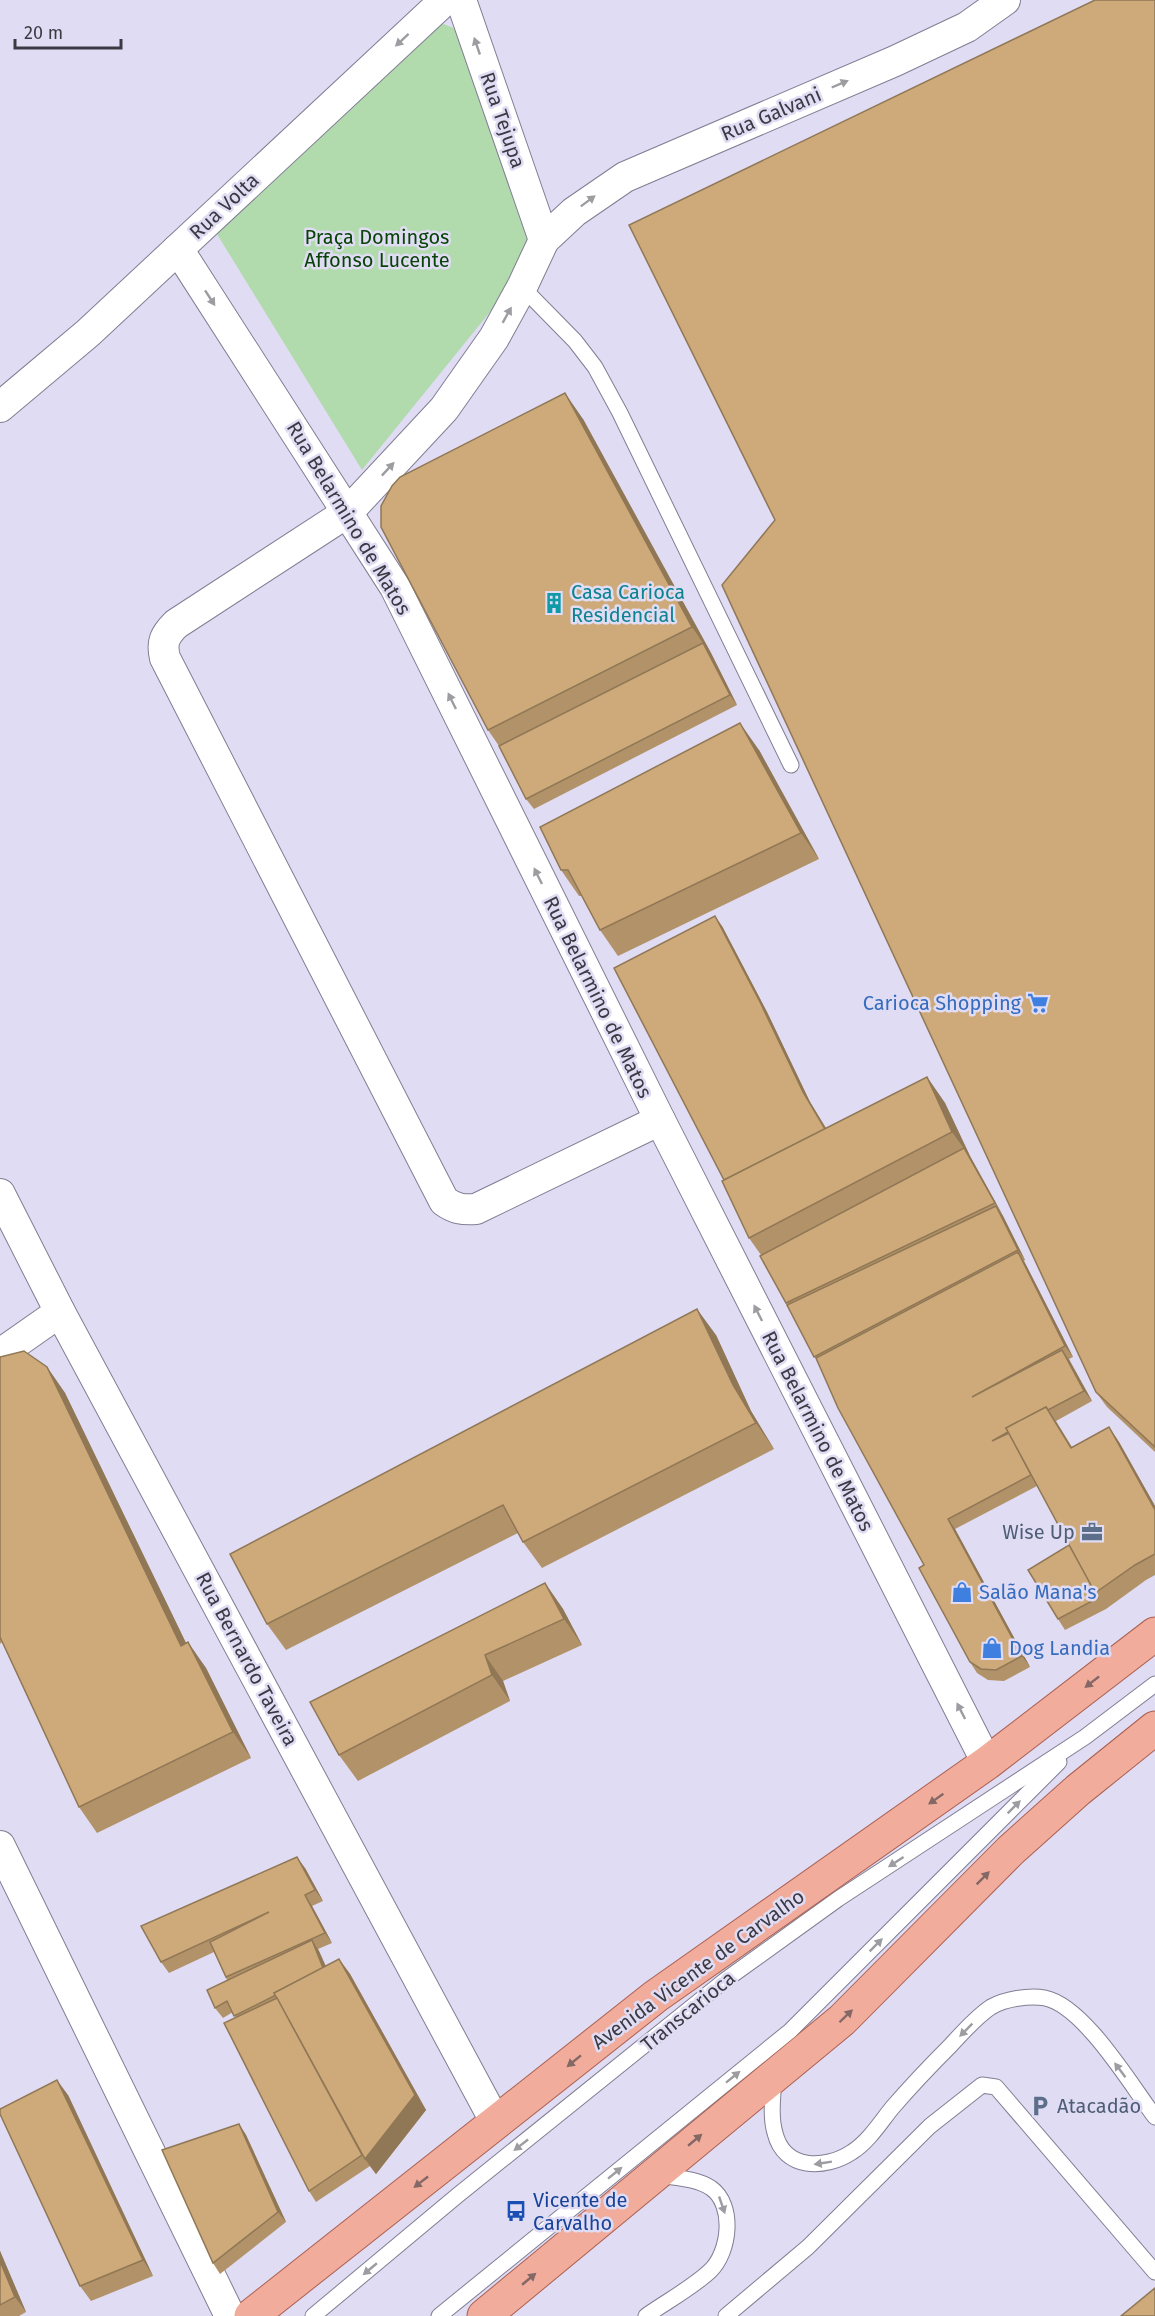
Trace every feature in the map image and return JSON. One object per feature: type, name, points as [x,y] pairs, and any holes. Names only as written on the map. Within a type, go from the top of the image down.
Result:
[{"type":"main road","name":"Avenida Vicente de Carvalho","points":[[251,2316],[656,1996],[987,1763],[1155,1634]]},
{"type":"main road","points":[[484,2316],[842,2020],[1011,1850],[1078,1790],[1155,1728]]},
{"type":"street","name":"Rua Volta","points":[[0,407],[88,333],[445,0]]},
{"type":"street","name":"Rua Tejupa","points":[[461,0],[544,240]]},
{"type":"street","name":"Rua Galvani","points":[[544,240],[574,212],[625,177],[895,61],[967,27],[1005,0]]},
{"type":"street","points":[[544,240],[494,338],[444,409],[348,512],[176,624],[166,634],[162,645],[171,669],[444,1201],[452,1207],[464,1210],[476,1209],[660,1120]]},
{"type":"street","name":"Rua Belarmino de Matos","points":[[178,249],[395,587],[660,1120],[987,1763]]},
{"type":"street","name":"Rua Bernardo Taveira","points":[[0,1194],[60,1312],[496,2123]]},
{"type":"street","points":[[0,1354],[60,1312]]},
{"type":"street","points":[[0,1846],[230,2316]]},
{"type":"lane","points":[[522,287],[575,341],[595,367],[620,413],[791,765]]},
{"type":"lane","name":"Transcarioca","points":[[314,2316],[458,2195],[724,1982],[838,1899],[1085,1737],[1155,1684]]},
{"type":"lane","name":"Transcarioca","points":[[439,2316],[790,2031],[1085,1737]]},
{"type":"lane","points":[[774,2075],[773,2120],[775,2134],[782,2149],[790,2158],[800,2162],[812,2165],[831,2163],[853,2152],[918,2078],[970,2025],[992,2007],[1011,2000],[1045,1998],[1068,2008],[1094,2034],[1155,2117]]},
{"type":"lane","points":[[726,2316],[808,2247],[930,2126],[982,2085],[996,2087],[1155,2272]]},
{"type":"lane","points":[[646,2316],[710,2271],[721,2258],[727,2233],[722,2200],[717,2193],[698,2182],[655,2174]]},
{"type":"green space","name":"Praça Domingos Affonso Lucente","points":[[436,21],[466,33],[530,238],[520,275],[362,470],[212,226]]},
{"type":"building","name":"Carioca Shopping","points":[[1095,0],[1155,0],[1155,1447],[1096,1392],[722,585],[775,520],[629,225]]},
{"type":"building","name":"Casa Carioca Residencial","points":[[565,393],[692,627],[488,730],[381,527],[381,506],[400,477]]},
{"type":"building","points":[[703,643],[730,695],[526,799],[499,746]]},
{"type":"building","points":[[740,723],[801,833],[600,930],[568,870],[561,870],[540,827]]},
{"type":"building","points":[[715,916],[803,1092],[825,1129],[724,1180],[614,968]]},
{"type":"building","points":[[927,1077],[952,1132],[749,1238],[722,1181]]},
{"type":"building","points":[[964,1148],[995,1203],[786,1303],[760,1256]]},
{"type":"building","points":[[996,1206],[1018,1250],[814,1357],[787,1305]]},
{"type":"building","points":[[1018,1252],[1065,1346],[972,1397],[1062,1350],[1084,1391],[1048,1410],[1046,1407],[1006,1428],[1008,1432],[992,1441],[1009,1433],[1031,1475],[948,1519],[1022,1656],[996,1670],[981,1669],[970,1662],[919,1568],[924,1565],[838,1408],[816,1358]]},
{"type":"building","points":[[697,1309],[733,1385],[756,1423],[523,1542],[503,1505],[267,1624],[230,1554]]},
{"type":"building","points":[[24,1351],[47,1367],[181,1646],[188,1642],[233,1732],[79,1807],[0,1637],[0,1357]]},
{"type":"building","points":[[1046,1407],[1071,1448],[1109,1427],[1155,1510],[1155,1554],[1095,1593],[1006,1428]]},
{"type":"building","points":[[1069,1545],[1098,1598],[1058,1619],[1028,1570]]},
{"type":"building","points":[[545,1583],[564,1619],[485,1655],[492,1675],[339,1755],[310,1702]]},
{"type":"building","points":[[297,1857],[315,1890],[305,1895],[325,1933],[226,1977],[210,1942],[269,1912],[161,1962],[141,1926]]},
{"type":"building","points":[[312,1940],[323,1968],[234,2016],[227,2001],[215,2008],[207,1990]]},
{"type":"building","points":[[339,1959],[415,2095],[365,2159],[274,1993]]},
{"type":"building","points":[[277,1998],[362,2155],[309,2191],[224,2023]]},
{"type":"building","points":[[57,2080],[143,2260],[80,2286],[0,2114],[0,2109]]},
{"type":"building","points":[[239,2124],[278,2212],[213,2263],[162,2150]]},
{"type":"building","points":[[0,2261],[15,2297],[0,2305]]},
{"type":"building","points":[[1155,2288],[1155,2316],[1121,2316]]},
{"type":"place","name":"Casa Carioca Residencial","points":[[554,603]]},
{"type":"place","name":"Carioca Shopping","points":[[1038,1003]]},
{"type":"place","name":"Wise Up","points":[[1092,1532]]},
{"type":"place","name":"Salão Mana's","points":[[962,1592]]},
{"type":"place","name":"Dog Landia","points":[[992,1648]]},
{"type":"place","name":"Atacadão","points":[[1040,2106]]},
{"type":"place","name":"Vicente de Carvalho","points":[[516,2211]]}]
